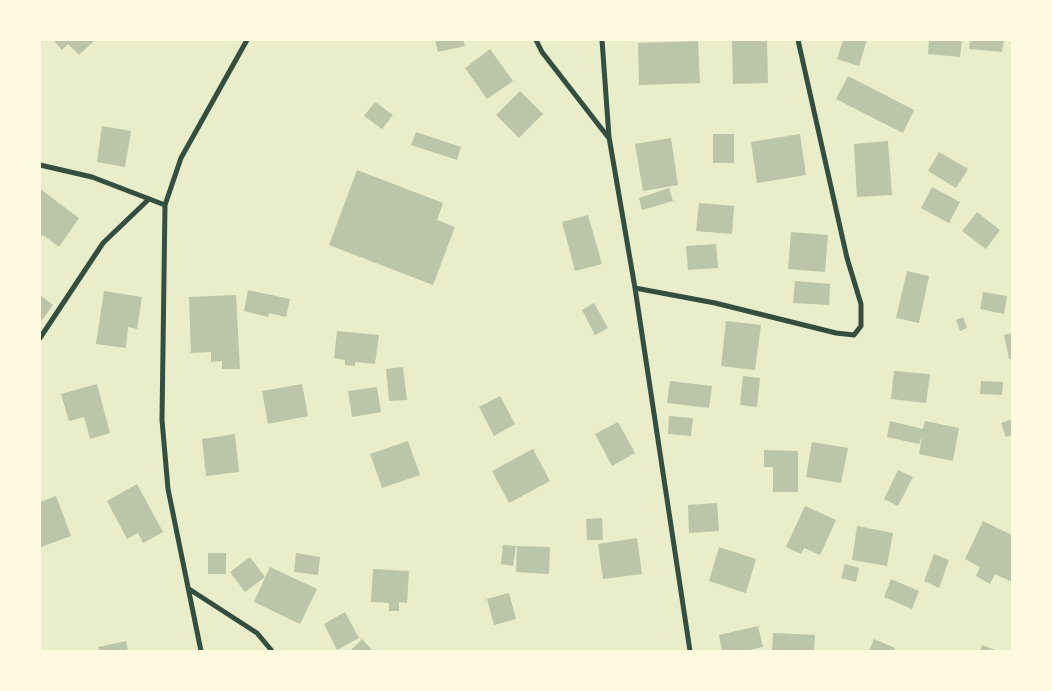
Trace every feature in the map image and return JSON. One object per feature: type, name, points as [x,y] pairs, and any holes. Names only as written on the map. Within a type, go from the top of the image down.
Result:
[{"type":"street","points":[[201,651],[168,489],[162,420],[165,205],[181,158],[247,40]]},
{"type":"street","points":[[536,40],[542,52],[608,137]]},
{"type":"street","points":[[602,40],[608,137],[635,288],[690,651]]},
{"type":"street","points":[[635,288],[714,303],[836,333],[854,335],[861,326],[861,304],[847,258],[798,40]]},
{"type":"street","points":[[40,165],[92,177],[165,205]]},
{"type":"street","points":[[40,338],[104,243],[149,199]]},
{"type":"street","points":[[189,589],[257,633],[272,651]]},
{"type":"building","points":[[53,40],[95,40],[79,55],[68,44],[62,50]]},
{"type":"building","points":[[435,40],[463,40],[465,46],[438,52]]},
{"type":"building","points":[[732,40],[767,40],[768,83],[733,84]]},
{"type":"building","points":[[843,40],[867,40],[859,66],[837,59]]},
{"type":"building","points":[[929,40],[962,40],[960,57],[928,54]]},
{"type":"building","points":[[970,40],[1004,40],[1002,52],[969,49]]},
{"type":"building","points":[[698,41],[700,83],[639,85],[638,43]]},
{"type":"building","points":[[490,49],[513,81],[487,99],[465,68]]},
{"type":"building","points":[[848,76],[914,110],[903,133],[836,99]]},
{"type":"building","points":[[520,91],[543,114],[519,138],[496,115]]},
{"type":"building","points":[[375,102],[393,115],[382,129],[364,116]]},
{"type":"building","points":[[102,126],[131,131],[125,167],[97,162]]},
{"type":"building","points":[[416,132],[461,147],[457,160],[411,145]]},
{"type":"building","points":[[713,134],[734,134],[734,163],[713,163]]},
{"type":"building","points":[[800,134],[806,175],[757,183],[751,142]]},
{"type":"building","points":[[671,138],[678,185],[643,191],[635,144]]},
{"type":"building","points":[[888,141],[892,195],[857,197],[854,144]]},
{"type":"building","points":[[939,152],[968,169],[956,188],[928,171]]},
{"type":"building","points":[[357,170],[443,203],[437,220],[455,227],[433,285],[329,245]]},
{"type":"building","points":[[932,187],[960,202],[949,223],[921,208]]},
{"type":"building","points":[[669,188],[673,201],[642,210],[639,198]]},
{"type":"building","points":[[40,189],[79,218],[59,247],[43,235],[40,239]]},
{"type":"building","points":[[699,203],[734,206],[732,234],[696,231]]},
{"type":"building","points":[[977,212],[1000,230],[986,249],[962,231]]},
{"type":"building","points":[[588,215],[602,264],[575,271],[562,222]]},
{"type":"building","points":[[791,232],[828,235],[825,272],[788,269]]},
{"type":"building","points":[[716,244],[718,268],[688,270],[686,246]]},
{"type":"building","points":[[907,271],[929,276],[919,323],[896,318]]},
{"type":"building","points":[[795,281],[830,284],[829,305],[793,303]]},
{"type":"building","points":[[248,290],[290,299],[286,317],[269,313],[268,317],[244,311]]},
{"type":"building","points":[[104,291],[142,297],[137,329],[128,327],[126,348],[96,344]]},
{"type":"building","points":[[983,292],[1007,296],[1004,314],[980,309]]},
{"type":"building","points":[[40,295],[53,305],[40,323]]},
{"type":"building","points":[[236,295],[240,369],[222,369],[222,361],[211,362],[211,352],[191,353],[189,297]]},
{"type":"building","points":[[594,303],[608,328],[595,335],[582,310]]},
{"type":"building","points":[[963,317],[967,328],[960,331],[956,320]]},
{"type":"building","points":[[726,321],[761,325],[755,370],[721,366]]},
{"type":"building","points":[[337,331],[379,335],[375,364],[355,362],[355,366],[345,365],[345,360],[334,358]]},
{"type":"building","points":[[1012,333],[1012,359],[1009,359],[1004,335]]},
{"type":"building","points":[[403,367],[407,400],[389,401],[386,369]]},
{"type":"building","points":[[894,371],[930,374],[926,403],[891,399]]},
{"type":"building","points":[[743,376],[760,378],[757,407],[740,405]]},
{"type":"building","points":[[670,381],[712,386],[709,408],[667,403]]},
{"type":"building","points":[[981,381],[1003,382],[1002,395],[980,394]]},
{"type":"building","points":[[97,384],[110,433],[90,439],[84,417],[69,421],[61,394]]},
{"type":"building","points":[[302,384],[308,416],[268,424],[262,391]]},
{"type":"building","points":[[377,387],[381,412],[352,417],[348,391]]},
{"type":"building","points":[[500,396],[515,424],[494,436],[479,407]]},
{"type":"building","points":[[669,416],[693,418],[691,436],[668,434]]},
{"type":"building","points":[[1012,419],[1012,435],[1006,437],[1001,423]]},
{"type":"building","points":[[890,421],[923,429],[925,421],[959,428],[953,461],[919,454],[922,437],[919,444],[887,437]]},
{"type":"building","points":[[618,422],[635,453],[612,466],[595,434]]},
{"type":"building","points":[[235,434],[239,472],[206,476],[202,439]]},
{"type":"building","points":[[408,441],[420,475],[382,488],[370,454]]},
{"type":"building","points":[[812,442],[848,448],[841,483],[806,477]]},
{"type":"building","points":[[533,449],[550,481],[509,503],[492,471]]},
{"type":"building","points":[[764,450],[798,451],[798,492],[773,492],[773,467],[764,467]]},
{"type":"building","points":[[898,470],[913,477],[898,506],[884,499]]},
{"type":"building","points":[[137,484],[163,532],[143,543],[138,533],[127,539],[107,501]]},
{"type":"building","points":[[56,496],[71,536],[41,547],[40,502]]},
{"type":"building","points":[[717,503],[719,531],[689,533],[688,505]]},
{"type":"building","points":[[805,506],[836,520],[820,555],[804,548],[801,554],[786,547]]},
{"type":"building","points":[[602,518],[603,540],[587,540],[586,519]]},
{"type":"building","points":[[983,521],[1012,535],[1012,582],[995,574],[990,584],[976,576],[980,567],[965,559]]},
{"type":"building","points":[[857,526],[893,533],[887,566],[852,560]]},
{"type":"building","points":[[637,538],[642,574],[603,579],[598,544]]},
{"type":"building","points":[[503,545],[516,546],[513,566],[501,564]]},
{"type":"building","points":[[517,546],[550,547],[549,574],[516,572]]},
{"type":"building","points":[[719,547],[756,559],[746,593],[709,581]]},
{"type":"building","points":[[208,553],[226,553],[226,574],[208,574]]},
{"type":"building","points":[[296,553],[320,557],[318,575],[294,572]]},
{"type":"building","points":[[934,554],[949,560],[939,588],[924,581]]},
{"type":"building","points":[[250,557],[265,577],[245,592],[230,572]]},
{"type":"building","points":[[845,564],[859,568],[856,582],[841,578]]},
{"type":"building","points":[[270,567],[317,589],[300,624],[254,602]]},
{"type":"building","points":[[373,569],[409,571],[407,603],[399,602],[399,611],[389,611],[389,603],[371,602]]},
{"type":"building","points":[[891,579],[919,591],[912,609],[884,597]]},
{"type":"building","points":[[509,593],[516,619],[494,625],[487,599]]},
{"type":"building","points":[[345,612],[359,638],[337,650],[324,624]]},
{"type":"building","points":[[758,626],[763,647],[745,651],[722,651],[719,635]]},
{"type":"building","points":[[773,633],[815,635],[814,651],[772,651]]},
{"type":"building","points":[[362,639],[373,651],[350,651]]},
{"type":"building","points":[[874,639],[895,648],[894,651],[869,651]]},
{"type":"building","points":[[126,641],[128,651],[99,651],[98,647]]},
{"type":"building","points":[[982,645],[998,651],[980,651]]}]
